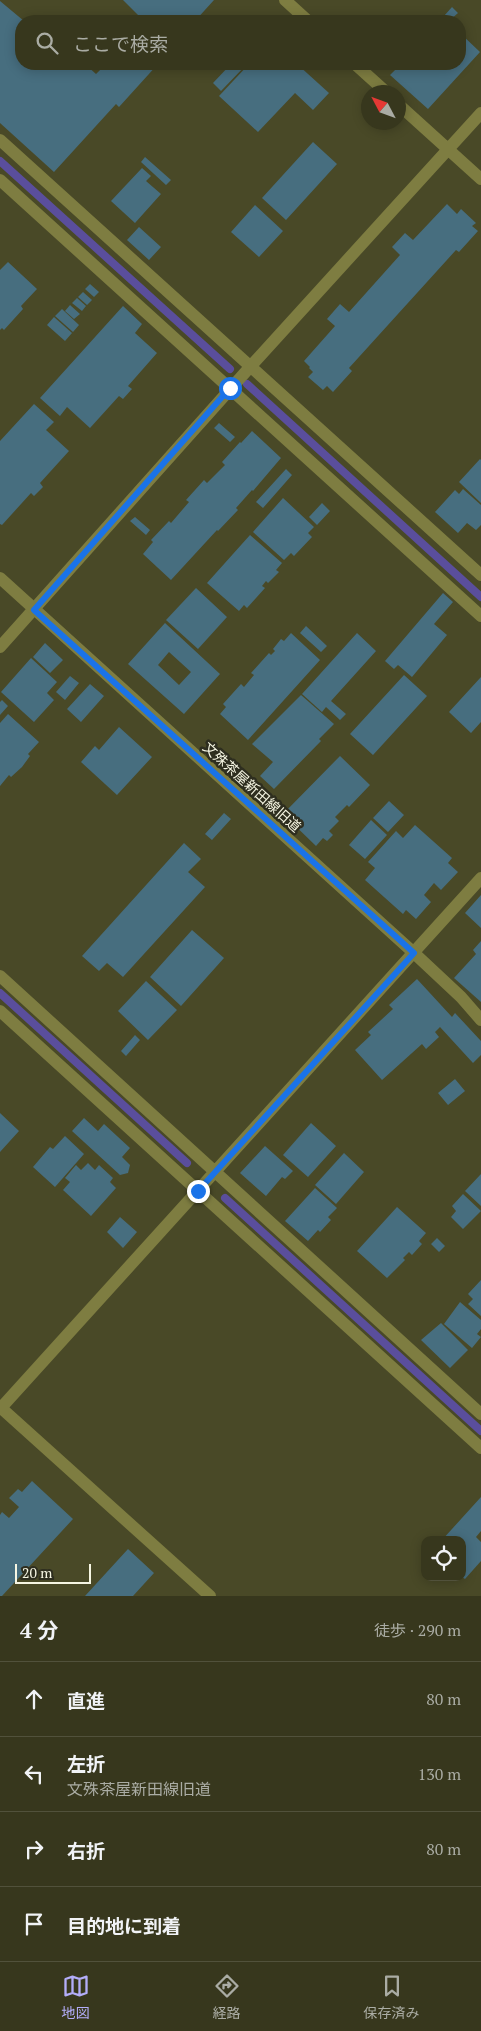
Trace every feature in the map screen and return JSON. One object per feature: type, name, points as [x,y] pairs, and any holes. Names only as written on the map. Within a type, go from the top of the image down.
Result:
[{"type":"street","points":[[285,0],[301,15]]},
{"type":"street","points":[[361,70],[378,85]]},
{"type":"street","points":[[406,111],[481,179]]},
{"type":"street","points":[[0,647],[230,388],[481,113]]},
{"type":"street","points":[[0,140],[481,575]]},
{"type":"street","points":[[0,180],[481,616]]},
{"type":"street","name":"文殊茶屋新田線旧道","points":[[0,578],[414,953],[481,1020]]},
{"type":"street","points":[[210,1596],[0,1408],[481,878]]},
{"type":"street","points":[[0,976],[481,1414]]},
{"type":"street","points":[[0,1011],[481,1448]]},
{"type":"building","points":[[123,0],[214,0],[200,15],[138,15]]},
{"type":"building","points":[[0,1],[17,15],[15,15],[15,70],[92,70],[96,74],[100,70],[153,70],[119,107],[116,104],[54,172],[0,123]]},
{"type":"building","points":[[452,7],[458,13],[456,15],[445,15]]},
{"type":"building","points":[[466,39],[480,52],[466,67]]},
{"type":"building","points":[[225,70],[241,70],[221,91],[213,83]]},
{"type":"building","points":[[243,70],[304,70],[329,93],[313,110],[295,93],[258,132],[219,96]]},
{"type":"building","points":[[395,70],[464,70],[428,109],[406,89],[406,85],[401,85],[390,75]]},
{"type":"building","points":[[313,142],[337,164],[286,220],[262,198]]},
{"type":"building","points":[[145,157],[171,180],[166,185],[141,162]]},
{"type":"building","points":[[142,168],[151,176],[146,181],[161,194],[135,223],[111,201]]},
{"type":"building","points":[[447,204],[457,214],[461,209],[476,223],[472,226],[478,231],[459,252],[456,250],[349,368],[352,371],[333,392],[327,386],[323,390],[308,377],[313,372],[304,361],[335,326],[327,319],[340,304],[349,312],[400,255],[392,247],[405,233],[413,240]]},
{"type":"building","points":[[255,205],[283,231],[259,257],[231,232]]},
{"type":"building","points":[[139,227],[161,247],[149,260],[127,240]]},
{"type":"building","points":[[8,262],[37,289],[21,306],[23,309],[4,330],[2,328],[0,330],[0,270]]},
{"type":"building","points":[[90,284],[99,292],[94,297],[85,289]]},
{"type":"building","points":[[83,292],[92,300],[87,305],[78,297]]},
{"type":"building","points":[[77,298],[86,306],[82,311],[72,303]]},
{"type":"building","points":[[70,305],[80,314],[74,319],[65,311]]},
{"type":"building","points":[[123,306],[142,324],[135,333],[157,353],[128,386],[132,389],[123,399],[119,396],[90,428],[67,407],[60,416],[40,398]]},
{"type":"building","points":[[62,309],[79,325],[73,332],[55,316]]},
{"type":"building","points":[[54,317],[72,333],[65,341],[47,325]]},
{"type":"building","points":[[34,404],[54,422],[46,430],[69,451],[40,483],[43,487],[34,496],[31,493],[2,525],[0,524],[0,441]]},
{"type":"building","points":[[219,423],[235,437],[230,442],[214,428]]},
{"type":"building","points":[[252,431],[281,458],[236,508],[238,510],[171,580],[143,554],[153,542],[151,540],[169,521],[171,523],[189,502],[186,500],[204,480],[207,483],[225,465],[222,462]]},
{"type":"building","points":[[481,460],[481,503],[459,482]]},
{"type":"building","points":[[286,469],[292,475],[263,508],[256,502]]},
{"type":"building","points":[[463,489],[481,505],[481,525],[476,530],[467,523],[458,533],[435,512],[455,490],[459,494]]},
{"type":"building","points":[[283,498],[314,527],[308,533],[312,537],[294,556],[291,553],[284,560],[253,532]]},
{"type":"building","points":[[322,503],[330,511],[317,525],[309,517]]},
{"type":"building","points":[[135,517],[150,530],[146,535],[130,521]]},
{"type":"building","points":[[250,535],[282,563],[276,570],[279,572],[262,586],[265,588],[247,608],[244,605],[239,611],[207,583]]},
{"type":"building","points":[[196,588],[227,617],[198,649],[166,620]]},
{"type":"building","points":[[443,593],[453,602],[434,624],[447,635],[412,677],[398,665],[394,669],[385,661]]},
{"type":"building","points":[[165,623],[220,674],[184,714],[128,664]],"holes":[[[169,652],[191,672],[179,685],[158,665]]]},
{"type":"building","points":[[306,626],[327,646],[321,652],[300,633]]},
{"type":"building","points":[[291,633],[320,660],[248,740],[220,714],[226,707],[223,704],[241,684],[244,687],[254,675],[251,673],[269,653],[271,655],[275,651],[273,649],[281,639],[284,641]]},
{"type":"building","points":[[357,633],[376,651],[331,701],[346,714],[340,720],[326,707],[322,712],[302,694]]},
{"type":"building","points":[[45,643],[63,660],[50,673],[33,657]]},
{"type":"building","points":[[31,658],[57,682],[47,693],[54,700],[34,722],[1,692]]},
{"type":"building","points":[[404,675],[427,696],[373,755],[350,734]]},
{"type":"building","points":[[70,676],[79,683],[65,700],[56,692]]},
{"type":"building","points":[[481,677],[481,722],[471,733],[449,712]]},
{"type":"building","points":[[90,684],[104,696],[81,722],[67,709]]},
{"type":"building","points":[[301,695],[334,724],[319,739],[321,741],[274,789],[260,776],[273,762],[252,744]]},
{"type":"building","points":[[2,700],[8,706],[0,715],[0,702]]},
{"type":"building","points":[[8,714],[39,742],[28,754],[30,756],[22,767],[11,777],[9,775],[0,786],[0,723]]},
{"type":"building","points":[[119,727],[152,757],[117,795],[81,762],[95,746],[99,750]]},
{"type":"building","points":[[340,756],[370,785],[349,807],[347,805],[335,817],[339,821],[329,831],[333,835],[327,841],[323,838],[316,846],[283,814]]},
{"type":"building","points":[[389,801],[404,815],[388,832],[373,818]]},
{"type":"building","points":[[224,813],[231,819],[212,840],[205,834]]},
{"type":"building","points":[[371,820],[387,835],[365,859],[349,845]]},
{"type":"building","points":[[415,825],[452,858],[448,863],[458,872],[441,890],[434,883],[424,895],[431,902],[416,919],[406,910],[403,914],[365,880],[375,868],[368,862],[396,831],[403,838]]},
{"type":"building","points":[[184,843],[201,859],[188,872],[205,887],[123,977],[107,963],[99,971],[82,956]]},
{"type":"building","points":[[481,895],[481,928],[465,913]]},
{"type":"building","points":[[192,930],[224,958],[181,1006],[150,977]]},
{"type":"building","points":[[481,941],[481,1002],[454,978],[476,954],[473,950]]},
{"type":"building","points":[[417,979],[452,1017],[455,1013],[481,1041],[481,1055],[473,1063],[440,1027],[435,1032],[439,1037],[426,1049],[422,1044],[382,1080],[355,1050],[371,1035],[368,1032],[393,1009],[389,1005]]},
{"type":"building","points":[[146,981],[177,1010],[148,1040],[118,1011]]},
{"type":"building","points":[[135,1035],[140,1040],[126,1056],[121,1051]]},
{"type":"building","points":[[455,1079],[465,1091],[448,1105],[438,1093]]},
{"type":"building","points":[[0,1113],[19,1131],[0,1152]]},
{"type":"building","points":[[84,1118],[98,1131],[104,1124],[130,1148],[122,1157],[130,1165],[128,1173],[120,1175],[72,1131]]},
{"type":"building","points":[[311,1123],[336,1146],[308,1177],[283,1155]]},
{"type":"building","points":[[65,1136],[84,1154],[55,1187],[33,1167],[50,1147],[53,1149]]},
{"type":"building","points":[[265,1146],[293,1171],[285,1179],[282,1177],[266,1196],[240,1173]]},
{"type":"building","points":[[344,1153],[364,1172],[336,1204],[315,1185]]},
{"type":"building","points":[[88,1163],[95,1170],[99,1165],[113,1178],[110,1182],[116,1188],[91,1216],[63,1190],[70,1182],[65,1178],[76,1165],[81,1170]]},
{"type":"building","points":[[481,1174],[481,1206],[465,1191]]},
{"type":"building","points":[[315,1188],[337,1208],[328,1217],[331,1220],[308,1241],[285,1221]]},
{"type":"building","points":[[463,1194],[481,1211],[463,1229],[451,1217],[456,1211],[452,1206]]},
{"type":"building","points":[[397,1207],[426,1233],[419,1241],[422,1244],[412,1255],[409,1252],[403,1258],[405,1260],[387,1278],[357,1251]]},
{"type":"building","points":[[120,1217],[137,1232],[123,1248],[107,1232]]},
{"type":"building","points":[[437,1238],[445,1246],[439,1252],[431,1244]]},
{"type":"building","points":[[481,1280],[481,1316],[468,1304],[473,1299],[468,1294]]},
{"type":"building","points":[[460,1302],[481,1320],[481,1329],[477,1334],[481,1337],[472,1348],[444,1324]]},
{"type":"building","points":[[441,1323],[468,1350],[450,1368],[421,1340]]},
{"type":"building","points":[[32,1481],[73,1519],[0,1596],[0,1515],[2,1512],[9,1518],[19,1507],[9,1498],[18,1489],[22,1492]]},
{"type":"building","points":[[481,1497],[481,1531],[476,1537],[481,1542],[481,1561],[466,1578],[466,1536],[446,1536]]},
{"type":"building","points":[[128,1549],[154,1573],[133,1596],[85,1596]]},
{"type":"waterway","points":[[0,161],[230,369]]},
{"type":"waterway","points":[[247,384],[481,597]]},
{"type":"waterway","points":[[0,993],[187,1163]]},
{"type":"waterway","points":[[225,1198],[481,1431]]},
{"type":"route","points":[[198,1191],[414,953],[34,610],[230,388]]}]
